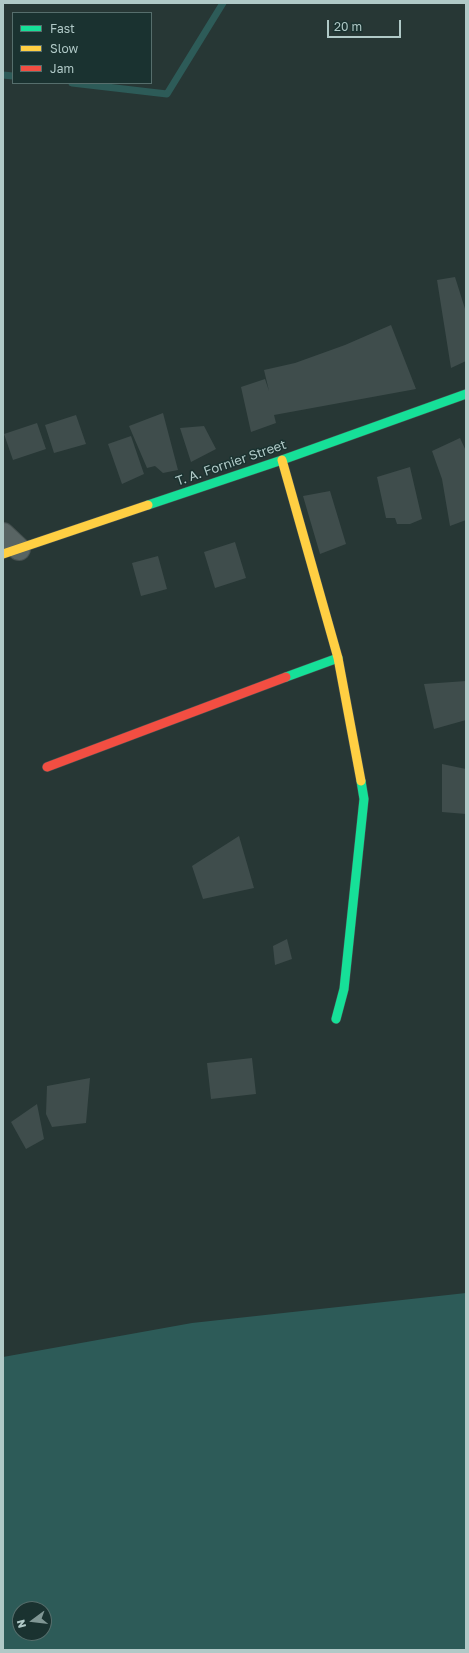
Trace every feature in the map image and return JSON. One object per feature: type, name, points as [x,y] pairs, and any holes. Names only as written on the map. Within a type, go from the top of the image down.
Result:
[{"type":"street","name":"T. A. Fornier Street","points":[[11,552],[282,460],[466,394]]},
{"type":"street","points":[[282,460],[338,658],[364,799],[344,988],[336,1019]]},
{"type":"street","points":[[3,534],[11,552]]},
{"type":"street","points":[[47,766],[338,658]]},
{"type":"water","points":[[466,1293],[466,1650],[3,1650],[3,1357],[192,1323]]},
{"type":"building","points":[[455,277],[466,312],[466,361],[451,368],[437,280]]},
{"type":"building","points":[[391,325],[416,389],[274,415],[276,423],[251,432],[241,387],[265,379],[269,391],[264,370],[295,363],[345,345]]},
{"type":"building","points":[[163,413],[178,470],[163,473],[155,466],[147,468],[129,426]]},
{"type":"building","points":[[76,415],[86,444],[54,453],[45,425]]},
{"type":"building","points":[[37,423],[46,449],[13,460],[4,434]]},
{"type":"building","points":[[204,426],[216,449],[191,462],[180,428]]},
{"type":"building","points":[[131,436],[144,474],[122,484],[108,444]]},
{"type":"building","points":[[460,438],[466,451],[466,520],[450,526],[442,479],[432,451]]},
{"type":"building","points":[[410,467],[422,519],[410,524],[397,524],[395,518],[386,518],[377,477]]},
{"type":"building","points":[[330,491],[346,544],[320,554],[303,496]]},
{"type":"building","points":[[235,542],[246,578],[215,588],[204,552]]},
{"type":"building","points":[[158,556],[167,589],[141,596],[132,563]]},
{"type":"building","points":[[466,681],[466,720],[434,729],[424,684]]},
{"type":"building","points":[[442,764],[466,769],[466,814],[442,812]]},
{"type":"building","points":[[239,836],[254,888],[203,899],[192,866]]},
{"type":"building","points":[[287,939],[292,959],[275,965],[273,946]]},
{"type":"building","points":[[252,1058],[256,1094],[211,1099],[207,1063]]},
{"type":"building","points":[[90,1078],[86,1123],[52,1127],[46,1114],[47,1086]]},
{"type":"building","points":[[37,1104],[44,1139],[26,1149],[11,1122]]},
{"type":"waterway","points":[[81,84],[167,94],[223,3]]},
{"type":"waterway","points":[[3,75],[12,76]]},
{"type":"traffic: fast","points":[[148,505],[282,460],[466,394]]},
{"type":"traffic: fast","points":[[286,677],[338,658]]},
{"type":"traffic: fast","points":[[336,1019],[344,989],[364,799],[361,781]]},
{"type":"traffic: slow","points":[[282,460],[338,658],[361,781]]},
{"type":"traffic: slow","points":[[3,554],[148,505]]},
{"type":"traffic: jam","points":[[47,767],[286,677]]}]
